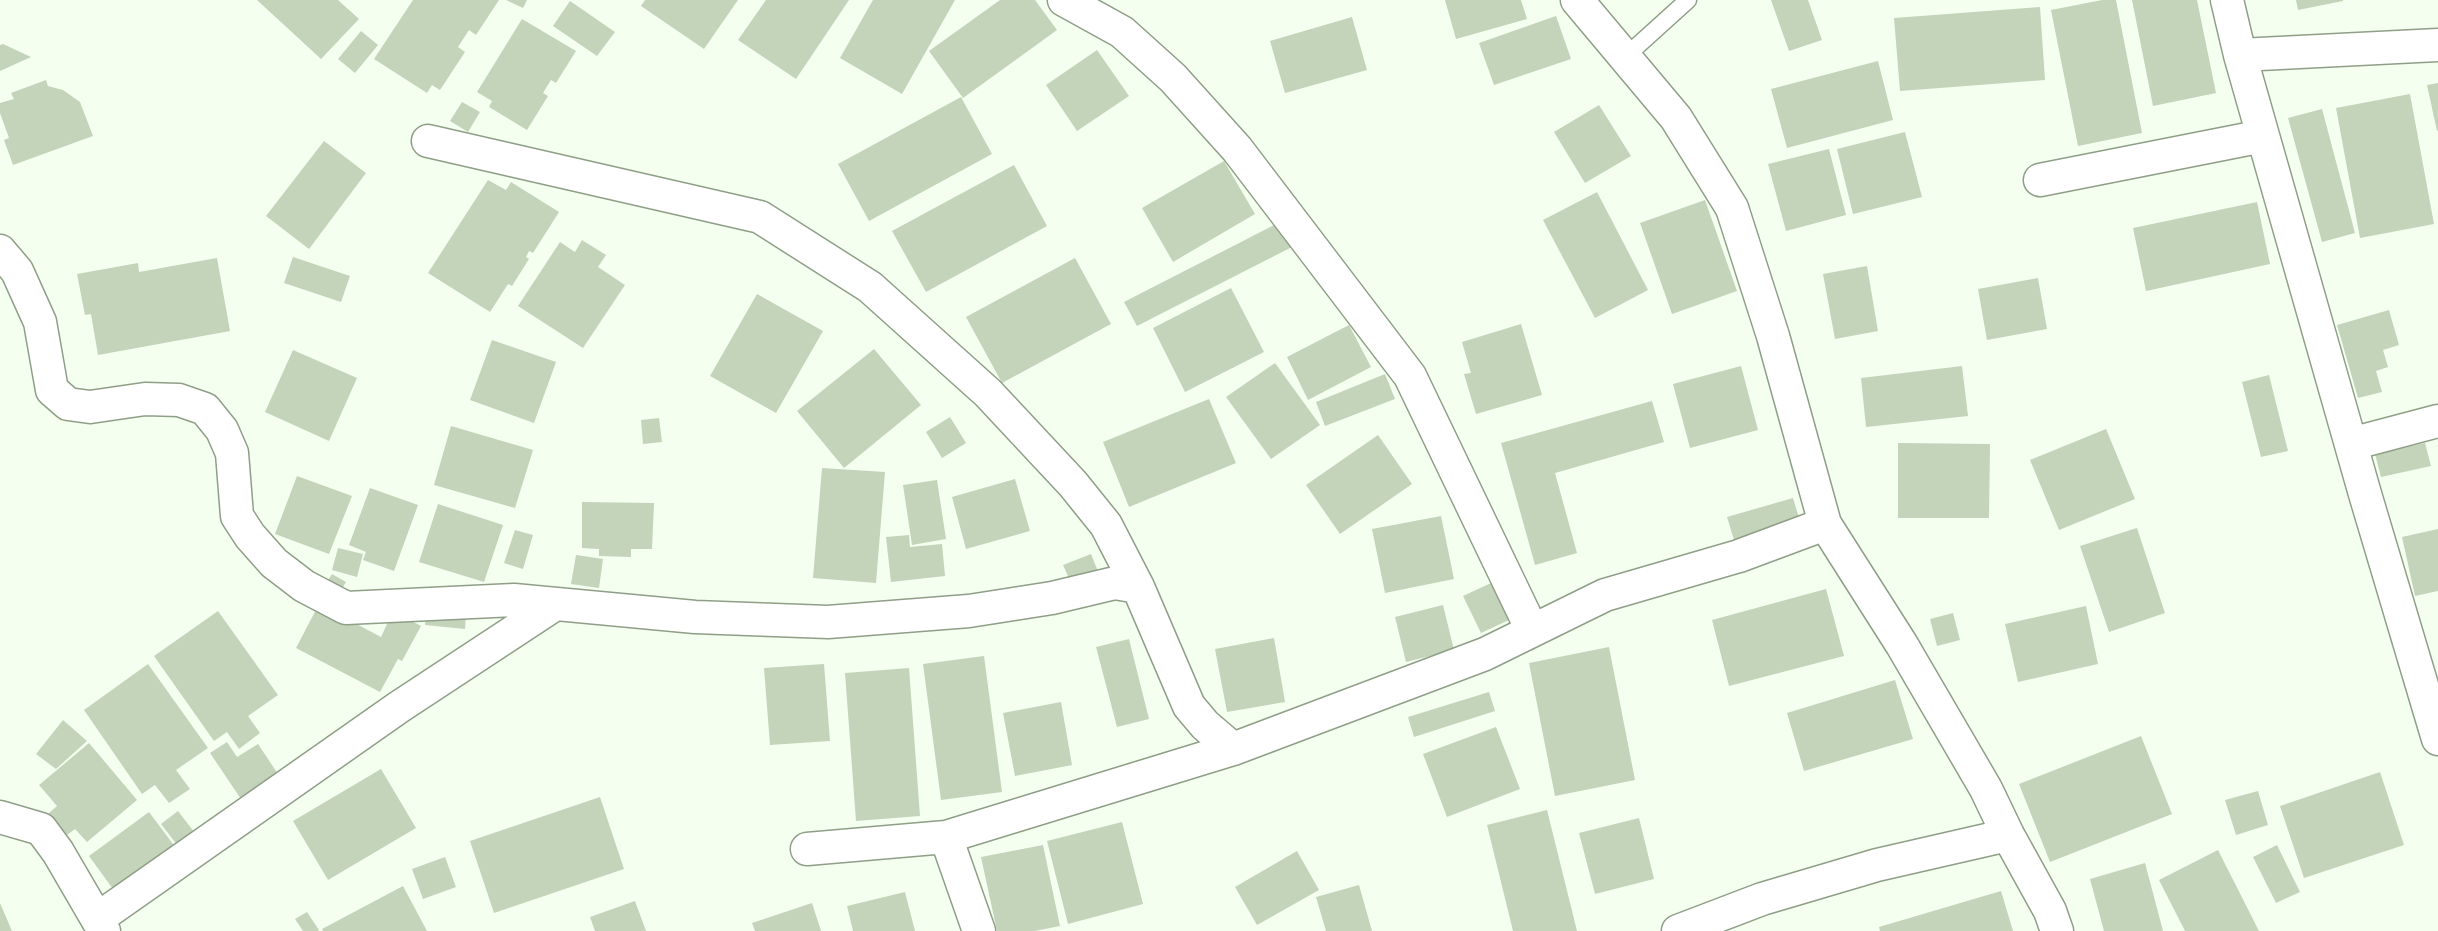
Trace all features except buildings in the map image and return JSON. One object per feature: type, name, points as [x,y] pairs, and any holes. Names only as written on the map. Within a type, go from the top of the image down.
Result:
[{"type":"street","points":[[1064,0],[1122,32],[1173,78],[1237,149],[1410,376],[1532,630]]},
{"type":"street","points":[[1577,0],[1676,117],[1732,208],[1773,336],[1825,524],[1986,789],[2050,911],[2057,931]]},
{"type":"street","points":[[2227,0],[2263,136],[2438,739]]},
{"type":"street","points":[[2240,55],[2438,45]]},
{"type":"street","points":[[2040,180],[2263,136]]},
{"type":"street","points":[[428,141],[761,217],[870,287],[988,393],[1073,484],[1106,525],[1138,587],[1189,706],[1205,725],[1233,749]]},
{"type":"street","points":[[0,251],[17,271],[40,322],[52,390],[68,404],[90,407],[145,399],[179,400],[205,409],[222,430],[232,453],[237,516],[250,536],[274,563],[304,586],[345,608],[514,600],[695,617],[828,622],[969,611],[1052,598],[1115,583],[1138,587]]},
{"type":"street","points":[[2351,444],[2438,421]]},
{"type":"street","points":[[807,849],[946,837],[1233,749],[1485,654],[1605,594],[1739,556],[1825,524]]},
{"type":"street","points":[[0,817],[41,829],[58,852],[101,925],[399,707],[554,605]]},
{"type":"street","points":[[1678,931],[1762,899],[1877,865],[2008,835]]},
{"type":"street","points":[[946,837],[979,931]]},
{"type":"lane","points":[[1625,57],[1688,0]]}]
